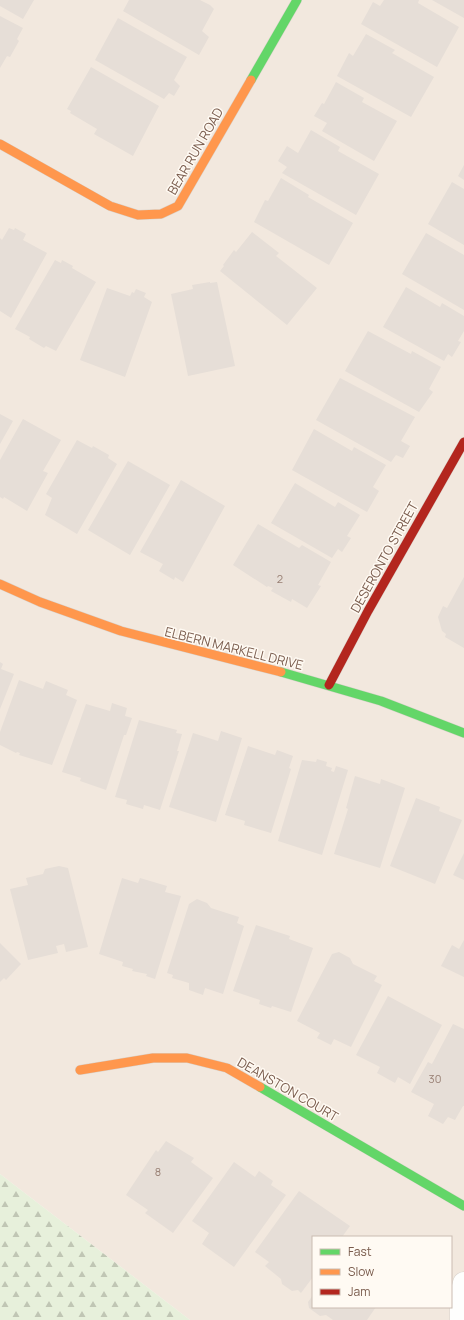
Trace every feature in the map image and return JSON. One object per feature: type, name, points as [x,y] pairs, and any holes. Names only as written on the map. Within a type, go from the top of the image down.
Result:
[{"type":"street","name":"BEAR RUN ROAD","points":[[0,144],[110,206],[138,215],[161,214],[178,206],[297,0]]},
{"type":"street","name":"DESERONTO STREET","points":[[329,685],[368,611],[464,442]]},
{"type":"street","name":"ELBERN MARKELL DRIVE","points":[[0,584],[28,598],[144,639],[329,685],[415,712],[464,733]]},
{"type":"street","name":"DEANSTON COURT","points":[[80,1070],[154,1058],[187,1058],[226,1068],[464,1206]]},
{"type":"street","points":[[461,1320],[461,1294],[464,1283]]},
{"type":"shaded area","points":[[0,0],[464,0],[464,1320],[190,1320],[0,1174]]},
{"type":"green space","points":[[0,1174],[190,1320],[0,1320]]},
{"type":"building","points":[[0,0],[34,0],[23,19],[0,6]]},
{"type":"building","points":[[129,0],[200,0],[210,5],[214,9],[202,31],[209,37],[199,55],[123,11]]},
{"type":"building","points":[[384,0],[419,0],[418,3],[459,27],[437,67],[361,24],[373,2],[380,6]]},
{"type":"building","points":[[432,0],[464,0],[464,18]]},
{"type":"building","points":[[0,16],[23,28],[17,39],[19,41],[10,57],[7,56],[0,68]]},
{"type":"building","points":[[118,18],[187,57],[174,80],[180,86],[174,96],[169,93],[164,99],[95,60]]},
{"type":"building","points":[[366,34],[395,50],[392,53],[434,77],[411,117],[337,76],[349,53],[353,56]]},
{"type":"building","points":[[91,67],[159,106],[133,156],[94,134],[97,129],[70,113],[71,111],[67,109]]},
{"type":"building","points":[[336,82],[364,98],[362,102],[397,121],[374,161],[322,131],[327,123],[314,116],[322,103],[324,104]]},
{"type":"building","points":[[311,130],[340,147],[338,151],[379,174],[356,215],[282,173],[287,167],[278,161],[287,146],[298,153]]},
{"type":"building","points":[[464,165],[464,180],[458,176]]},
{"type":"building","points":[[281,178],[309,195],[308,197],[353,223],[329,265],[254,222],[265,200],[268,201]]},
{"type":"building","points":[[452,182],[464,189],[464,245],[428,224]]},
{"type":"building","points":[[9,228],[14,230],[15,228],[26,234],[23,240],[47,253],[11,318],[0,311],[0,238],[2,240]]},
{"type":"building","points":[[252,232],[279,253],[276,256],[317,288],[287,325],[220,271],[234,250],[236,252]]},
{"type":"building","points":[[426,233],[464,255],[464,310],[402,274]]},
{"type":"building","points":[[55,260],[61,263],[62,260],[73,266],[72,268],[96,282],[56,351],[46,346],[44,348],[29,339],[30,337],[15,329]]},
{"type":"building","points":[[217,282],[235,366],[188,376],[171,294],[193,289],[192,285]]},
{"type":"building","points":[[406,287],[440,307],[442,303],[464,316],[464,331],[458,341],[461,342],[452,357],[448,354],[444,361],[383,327]]},
{"type":"building","points":[[107,288],[130,296],[136,289],[146,293],[144,297],[152,302],[125,377],[80,360]]},
{"type":"building","points":[[368,331],[411,354],[412,351],[441,367],[429,389],[433,392],[419,412],[345,371]]},
{"type":"building","points":[[340,378],[415,417],[401,441],[410,446],[403,458],[396,455],[391,462],[316,420]]},
{"type":"building","points":[[0,414],[13,421],[0,444]]},
{"type":"building","points":[[23,419],[61,440],[43,471],[48,473],[27,511],[4,497],[3,499],[0,497],[0,460]]},
{"type":"building","points":[[314,429],[352,451],[354,447],[386,465],[373,487],[379,491],[367,512],[292,470]]},
{"type":"building","points":[[77,440],[92,448],[93,446],[109,455],[108,458],[117,464],[77,534],[45,515],[52,498],[46,494]]},
{"type":"building","points":[[128,461],[170,485],[130,555],[88,530]]},
{"type":"building","points":[[181,480],[225,506],[183,582],[175,577],[174,580],[159,571],[163,564],[140,552]]},
{"type":"building","points":[[295,483],[335,507],[338,502],[360,515],[347,536],[351,538],[342,552],[338,549],[332,558],[271,523]]},
{"type":"building","points":[[258,524],[299,548],[302,545],[331,562],[318,585],[321,586],[307,608],[292,599],[291,602],[271,591],[273,588],[267,587],[233,565]]},
{"type":"building","points":[[464,577],[464,648],[445,637],[446,634],[442,631],[438,617],[443,606],[447,608]]},
{"type":"building","points":[[0,662],[3,664],[1,669],[14,674],[0,709]]},
{"type":"building","points":[[19,680],[43,689],[46,681],[68,690],[66,695],[77,700],[52,765],[19,755],[20,753],[16,753],[0,745],[0,732]]},
{"type":"building","points":[[112,703],[127,708],[125,716],[132,718],[126,735],[124,735],[106,790],[80,781],[81,778],[62,772],[86,704],[110,711]]},
{"type":"building","points":[[139,720],[177,730],[176,733],[182,734],[177,751],[179,751],[160,810],[144,805],[143,809],[126,804],[127,800],[115,797]]},
{"type":"building","points":[[221,731],[242,738],[216,822],[169,807],[193,733],[218,741]]},
{"type":"building","points":[[248,746],[275,755],[277,750],[293,756],[289,768],[291,769],[271,833],[244,825],[245,821],[225,815]]},
{"type":"building","points":[[317,759],[327,762],[326,766],[332,768],[331,771],[334,772],[336,766],[348,770],[322,855],[278,841],[302,760],[316,762]]},
{"type":"building","points":[[355,776],[380,784],[381,779],[405,788],[380,868],[334,854],[348,809],[346,808]]},
{"type":"building","points":[[416,798],[440,807],[439,811],[462,820],[435,884],[390,866]]},
{"type":"building","points":[[464,853],[464,880],[453,875]]},
{"type":"building","points":[[59,866],[68,868],[88,947],[66,952],[64,944],[56,946],[58,953],[28,960],[10,889],[28,885],[26,878],[43,874],[45,869]]},
{"type":"building","points":[[122,878],[138,883],[140,878],[167,886],[165,892],[181,896],[155,979],[146,976],[147,974],[132,971],[133,969],[122,966],[123,962],[99,954]]},
{"type":"building","points":[[197,899],[207,903],[211,908],[239,917],[237,923],[244,926],[223,994],[205,988],[203,995],[189,990],[189,983],[172,978],[173,975],[167,973],[189,904]]},
{"type":"building","points":[[256,925],[290,936],[289,939],[313,948],[291,1012],[272,1006],[271,1008],[259,1004],[260,1000],[233,991]]},
{"type":"building","points":[[464,940],[464,977],[441,966],[452,945],[459,949]]},
{"type":"building","points":[[0,943],[21,964],[6,980],[4,978],[0,982]]},
{"type":"building","points":[[339,952],[350,958],[353,964],[377,976],[374,981],[382,985],[351,1047],[334,1039],[331,1045],[317,1038],[320,1033],[297,1021],[332,954]]},
{"type":"building","points":[[388,996],[442,1025],[410,1084],[398,1077],[395,1083],[377,1073],[380,1067],[356,1055]]},
{"type":"building","points":[[453,1024],[464,1029],[464,1106],[455,1120],[448,1117],[443,1124],[428,1116],[434,1104],[411,1092],[428,1062],[432,1064]]},
{"type":"building","points":[[166,1141],[194,1158],[191,1162],[213,1178],[173,1233],[145,1213],[148,1210],[126,1195],[156,1150],[158,1152]]},
{"type":"building","points":[[234,1162],[255,1177],[259,1171],[273,1181],[271,1185],[286,1195],[234,1267],[202,1244],[209,1233],[192,1221]]},
{"type":"building","points":[[299,1191],[350,1226],[343,1236],[312,1236],[312,1278],[301,1293],[298,1290],[292,1291],[282,1284],[281,1279],[265,1266],[269,1262],[255,1252]]},
{"type":"building","points":[[312,1296],[312,1308],[375,1308],[367,1320],[333,1320],[326,1315],[320,1316],[309,1308],[308,1302]]},
{"type":"traffic: fast","points":[[251,80],[297,0]]},
{"type":"traffic: fast","points":[[281,672],[381,701],[464,733]]},
{"type":"traffic: fast","points":[[260,1087],[464,1206]]},
{"type":"traffic: slow","points":[[0,144],[110,206],[138,215],[161,214],[178,206],[251,80]]},
{"type":"traffic: slow","points":[[0,584],[40,602],[121,631],[281,672]]},
{"type":"traffic: slow","points":[[80,1070],[153,1058],[187,1058],[227,1068],[260,1087]]},
{"type":"traffic: jam","points":[[329,685],[368,611],[464,442]]}]
